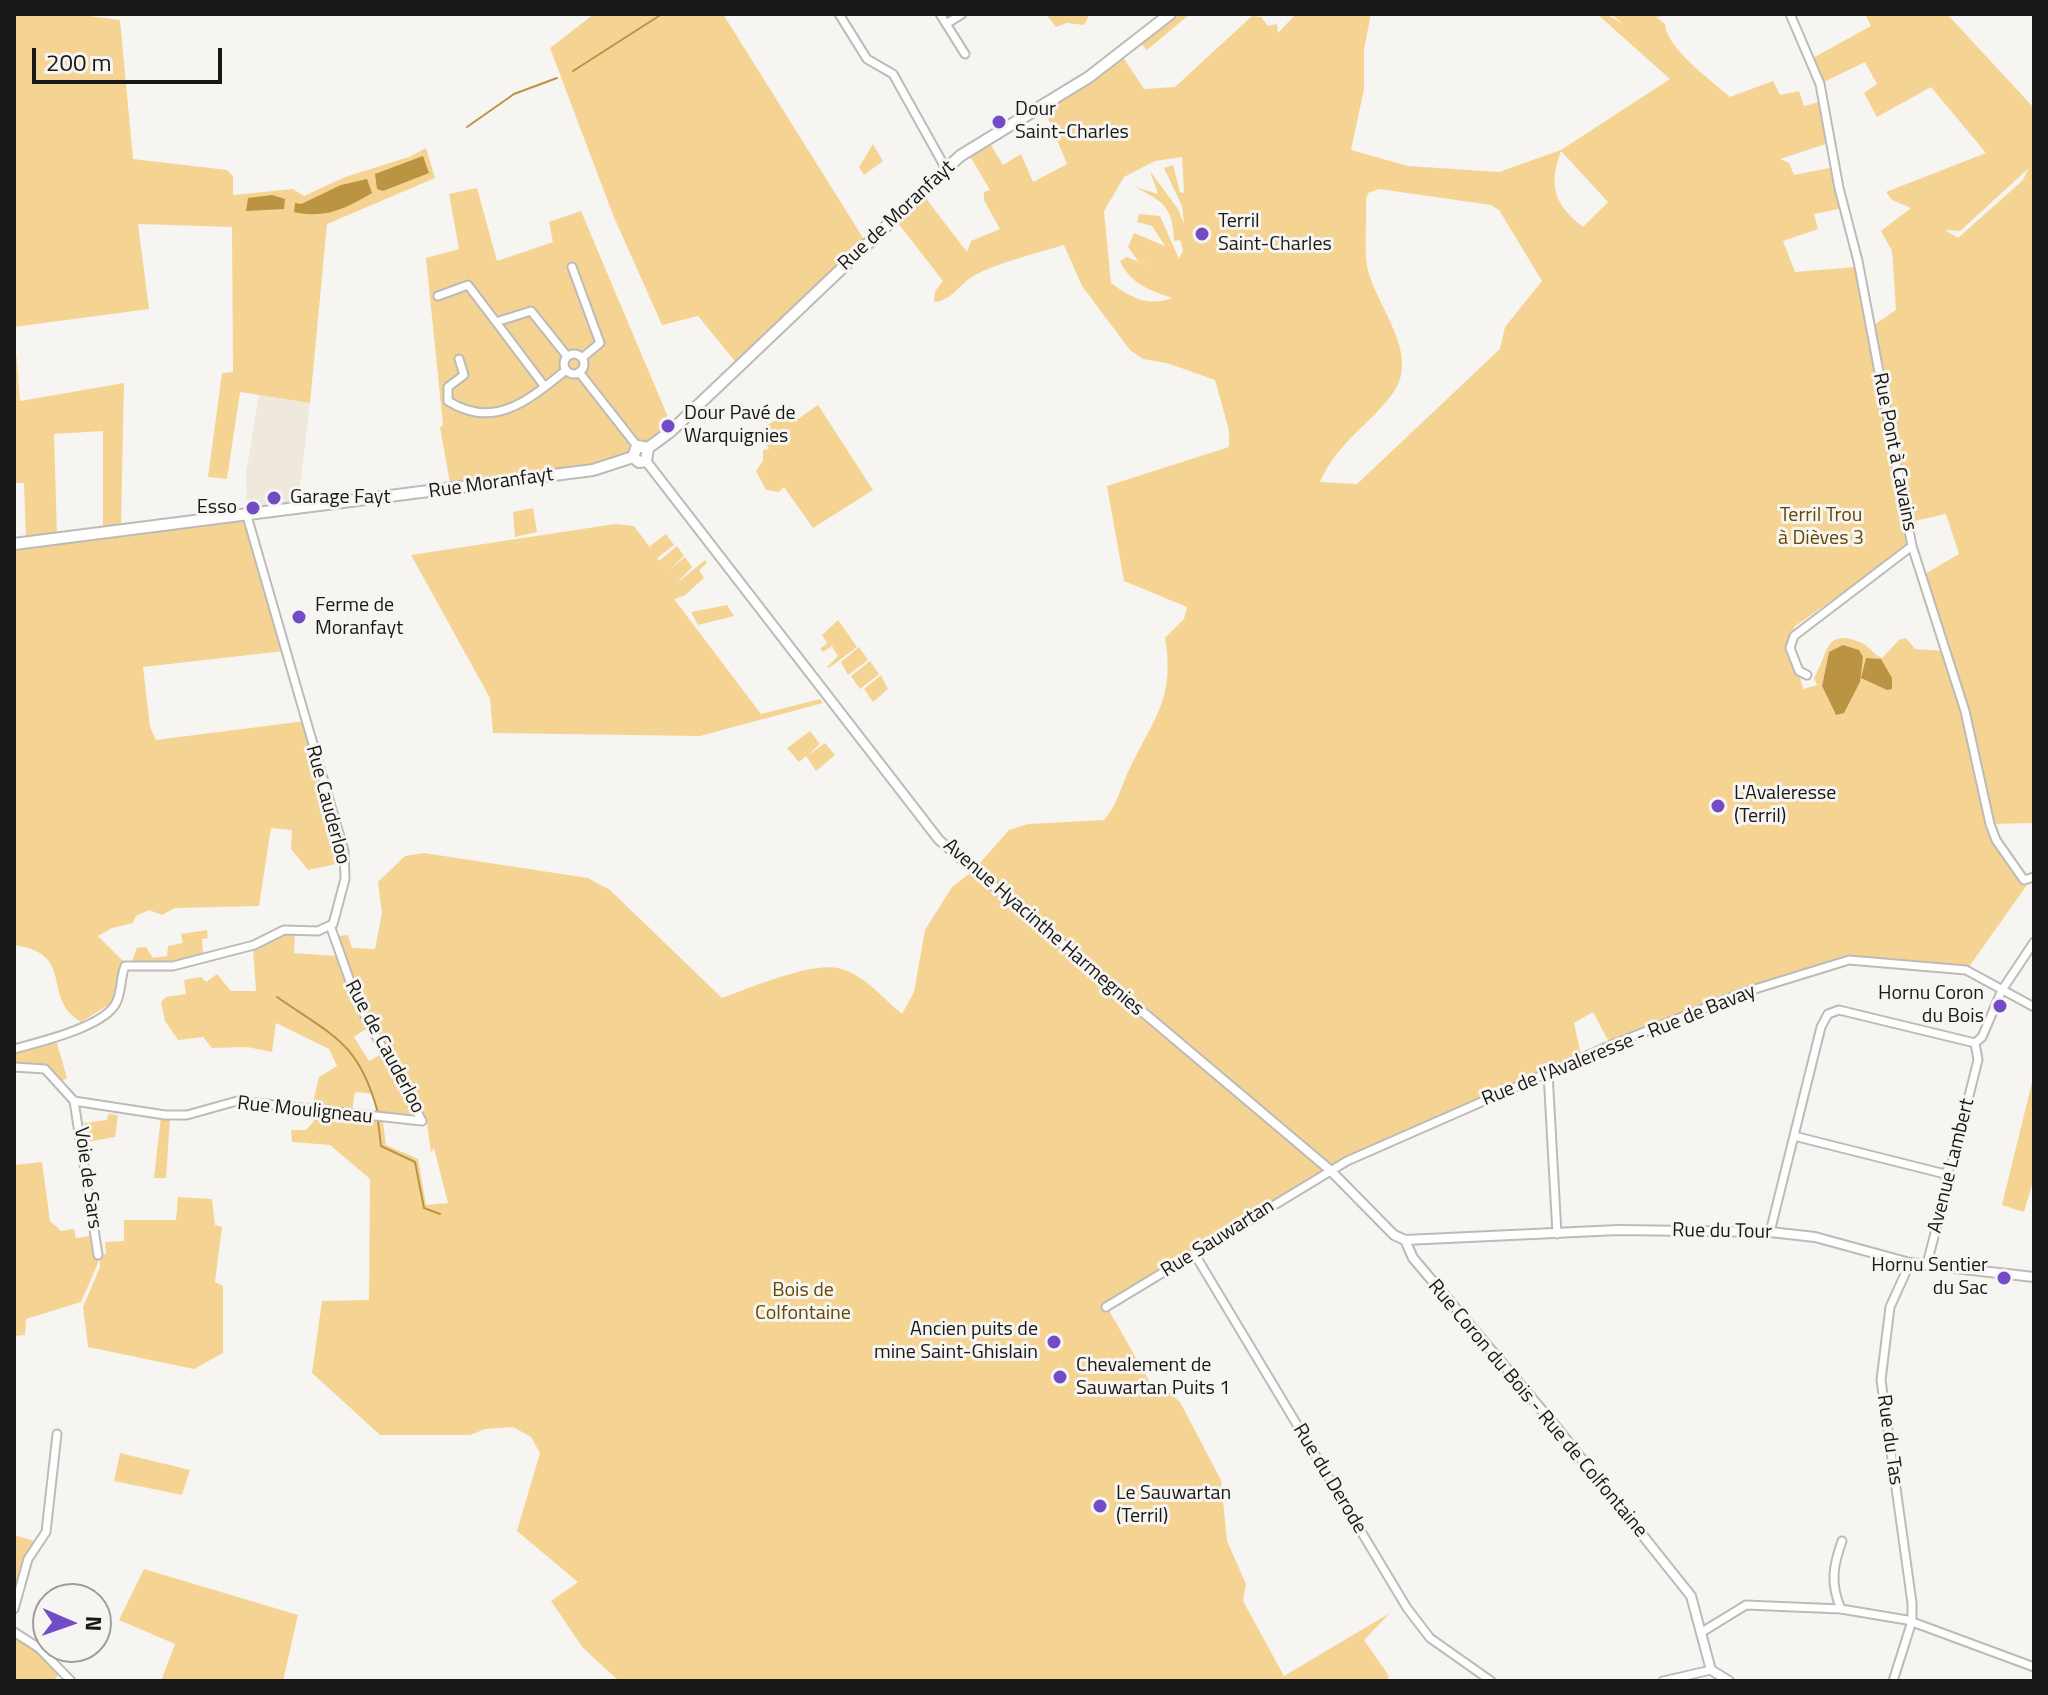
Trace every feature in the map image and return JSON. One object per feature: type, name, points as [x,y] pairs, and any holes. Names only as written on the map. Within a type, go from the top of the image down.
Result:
[{"type":"main road","name":"Rue de Moranfayt","points":[[639,451],[673,429],[946,169],[986,137],[1089,77],[1170,14]]},
{"type":"main road","points":[[639,451],[646,461]]},
{"type":"main road","name":"Rue Moranfayt","points":[[14,544],[593,470],[639,451]]},
{"type":"street","points":[[839,14],[867,59],[893,74],[946,169]]},
{"type":"street","points":[[940,14],[965,54]]},
{"type":"street","points":[[946,24],[962,14]]},
{"type":"street","name":"Rue Pont à Cavains","points":[[1790,14],[1820,84],[1839,188],[1858,261],[1912,546],[1965,711],[1994,835],[2024,880],[2034,877]]},
{"type":"street","points":[[572,267],[600,343],[582,358],[579,372]]},
{"type":"street","points":[[438,296],[468,285],[545,387]]},
{"type":"street","points":[[459,359],[464,375],[445,393],[453,405],[485,412],[515,409],[566,370],[567,356],[531,311],[496,322]]},
{"type":"street","points":[[567,356],[574,354],[582,358]]},
{"type":"street","points":[[566,370],[579,372],[639,451]]},
{"type":"street","name":"Avenue Hyacinthe Harmegnies","points":[[646,461],[939,840],[1330,1170]]},
{"type":"street","name":"Rue Cauderloo","points":[[247,516],[344,851],[345,879],[331,928]]},
{"type":"street","points":[[1807,675],[1799,671],[1790,648],[1799,630],[1912,546]]},
{"type":"street","points":[[14,1049],[67,1033],[110,1011],[118,1001],[125,966],[173,966],[254,945],[284,930],[331,928]]},
{"type":"street","name":"Rue de Cauderloo","points":[[331,928],[357,1001],[422,1121]]},
{"type":"street","name":"Avenue Lambert","points":[[1927,1264],[1947,1186],[1945,1174],[1952,1163],[1978,1060],[1975,1043],[1982,1037],[2002,990],[2034,942]]},
{"type":"street","name":"Rue de l'Avaleresse - Rue de Bavay","points":[[1330,1170],[1707,1005],[1849,960],[1966,970],[2002,990]]},
{"type":"street","points":[[2002,990],[2034,1007]]},
{"type":"street","points":[[1770,1232],[1821,1027],[1833,1010],[1975,1043]]},
{"type":"street","points":[[14,1067],[45,1069],[74,1101]]},
{"type":"street","points":[[1548,1073],[1557,1234]]},
{"type":"street","name":"Rue Mouligneau","points":[[74,1101],[175,1116],[244,1101],[422,1121]]},
{"type":"street","name":"Voie de Sars","points":[[74,1101],[98,1255]]},
{"type":"street","points":[[1794,1136],[1945,1174]]},
{"type":"street","name":"Rue Coron du Bois - Rue de Colfontaine","points":[[1330,1170],[1394,1235],[1405,1240],[1413,1258],[1557,1428],[1691,1596],[1711,1670]]},
{"type":"street","name":"Rue Sauwartan","points":[[1106,1307],[1330,1170]]},
{"type":"street","name":"Rue du Tour","points":[[1405,1240],[1618,1230],[1770,1232],[1815,1237],[1910,1263],[2034,1277]]},
{"type":"street","name":"Rue du Derode","points":[[1194,1253],[1413,1617],[1430,1638],[1491,1681]]},
{"type":"street","name":"Rue du Tas","points":[[1909,1620],[1881,1380],[1890,1307],[1910,1263]]},
{"type":"street","points":[[14,1609],[28,1559],[46,1532],[57,1434]]},
{"type":"street","points":[[1841,1609],[1834,1594],[1833,1573],[1842,1541]]},
{"type":"street","points":[[1702,1632],[1746,1605],[1841,1609],[1909,1620],[2034,1667]]},
{"type":"street","points":[[1893,1681],[1909,1620]]},
{"type":"street","points":[[14,1632],[39,1648],[71,1681]]},
{"type":"street","points":[[1663,1681],[1711,1670],[1729,1681]]},
{"type":"shaded area","points":[[423,156],[429,173],[383,191],[377,189],[375,174]]},
{"type":"shaded area","points":[[367,179],[372,193],[344,208],[315,214],[294,212],[295,203],[301,204],[341,185]]},
{"type":"shaded area","points":[[272,195],[285,199],[284,209],[246,211],[248,198]]},
{"type":"shaded area","points":[[259,395],[310,403],[297,510],[247,516],[246,474]]},
{"type":"shaded area","points":[[1843,645],[1859,650],[1863,657],[1860,682],[1844,713],[1836,715],[1822,686],[1829,652]]},
{"type":"shaded area","points":[[1866,658],[1881,659],[1892,678],[1892,689],[1887,690],[1861,678]]},
{"type":"green space","points":[[14,14],[75,14],[120,20],[133,159],[227,170],[233,176],[233,195],[293,189],[304,196],[345,177],[409,157],[426,148],[435,178],[327,224],[310,403],[240,392],[227,479],[208,477],[222,373],[233,372],[232,227],[138,224],[149,309],[14,327]]},
{"type":"green space","points":[[594,14],[723,14],[865,241],[739,366],[698,316],[662,325],[613,215],[550,48]]},
{"type":"green space","points":[[1046,14],[1090,14],[1084,25],[1067,23],[1056,27]]},
{"type":"green space","points":[[1170,14],[1190,14],[1147,50],[1138,40]]},
{"type":"green space","name":"Bois de Colfontaine","points":[[1296,14],[1371,14],[1364,49],[1364,89],[1351,150],[1408,166],[1499,172],[1561,150],[1670,79],[1597,14],[1606,14],[1623,24],[1611,14],[1680,14],[1656,17],[1665,24],[1667,33],[1681,53],[1730,97],[1773,81],[1780,95],[1799,91],[1804,106],[1823,101],[1829,143],[1780,159],[1789,163],[1794,175],[1834,167],[1843,208],[1814,214],[1818,229],[1783,241],[1795,272],[1856,267],[1911,545],[1794,627],[1790,640],[1803,689],[1817,685],[1814,678],[1829,645],[1841,638],[1862,643],[1882,658],[1899,640],[1906,638],[1915,649],[1944,651],[1994,838],[2027,885],[1966,971],[1848,956],[1707,1001],[1609,1042],[1593,1012],[1574,1023],[1581,1055],[1346,1158],[1107,1307],[1151,1384],[1163,1387],[1180,1402],[1221,1480],[1227,1541],[1246,1584],[1243,1601],[1284,1676],[1390,1613],[1364,1640],[1389,1676],[1386,1681],[619,1681],[583,1648],[551,1601],[578,1582],[517,1531],[540,1453],[531,1437],[513,1427],[485,1429],[470,1435],[380,1435],[312,1373],[322,1301],[369,1300],[370,1179],[330,1145],[292,1142],[291,1130],[306,1130],[314,1121],[313,1113],[383,1122],[386,1145],[418,1159],[426,1205],[448,1203],[434,1148],[431,1152],[427,1124],[357,1001],[337,936],[348,935],[352,948],[375,949],[382,913],[378,882],[405,856],[424,853],[588,878],[610,890],[722,998],[782,976],[830,967],[859,977],[902,1014],[914,992],[925,930],[952,887],[973,871],[1009,830],[1028,824],[1104,820],[1112,810],[1164,696],[1167,679],[1165,638],[1184,619],[1187,607],[1124,581],[1107,486],[1229,447],[1229,430],[1215,380],[1167,363],[1143,359],[1130,350],[1082,286],[1064,245],[986,270],[970,278],[951,295],[934,302],[935,291],[943,281],[894,218],[921,192],[967,252],[971,241],[1000,229],[984,200],[984,192],[990,190],[967,151],[986,137],[1003,165],[1021,154],[1033,182],[1067,164],[1042,104],[1121,54],[1144,89],[1175,87],[1252,16],[1261,17],[1268,26],[1277,24],[1278,33]],"holes":[[[1561,151],[1608,202],[1583,227],[1573,219],[1556,194],[1557,163]],[[1182,157],[1184,193],[1180,192],[1173,165],[1164,168],[1182,206],[1184,224],[1178,209],[1150,171],[1158,194],[1135,187],[1165,207],[1172,220],[1174,241],[1180,240],[1183,250],[1179,259],[1160,216],[1139,214],[1137,222],[1152,226],[1165,246],[1134,233],[1128,247],[1138,261],[1147,265],[1127,257],[1120,261],[1135,281],[1173,298],[1155,302],[1133,297],[1111,283],[1104,211],[1124,177],[1155,161]],[[1379,189],[1491,205],[1499,210],[1542,281],[1505,327],[1500,349],[1357,484],[1320,482],[1336,455],[1384,404],[1400,378],[1402,362],[1394,329],[1367,266],[1368,193]],[[1829,652],[1843,711],[1835,713],[1822,686]]]},
{"type":"green space","points":[[1865,14],[1947,14],[2034,108],[2034,823],[1992,824],[1976,744],[1923,575],[1959,554],[1946,514],[1910,522],[1871,327],[1896,310],[1892,251],[1881,231],[1911,208],[1892,200],[1886,192],[1986,153],[1931,87],[1877,117],[1864,93],[1877,84],[1865,62],[1820,84],[1811,59],[1871,26]],"holes":[[[2029,168],[2023,180],[1958,238],[1945,230],[1960,231]]]},
{"type":"green space","points":[[873,144],[883,161],[864,175],[859,167]]},
{"type":"green space","points":[[477,188],[497,261],[553,242],[549,222],[581,211],[673,429],[658,443],[641,443],[635,438],[629,441],[629,455],[621,462],[451,489],[440,427],[443,425],[426,258],[459,249],[449,194]]},
{"type":"green space","points":[[14,327],[20,401],[124,383],[121,527],[103,526],[103,431],[54,434],[57,536],[26,540],[24,483],[14,483]]},
{"type":"green space","points":[[818,405],[873,490],[813,528],[784,487],[779,492],[766,490],[756,471],[763,461],[763,450],[769,449],[758,431],[790,411],[798,419]]},
{"type":"green space","points":[[533,508],[537,532],[515,537],[513,512]]},
{"type":"green space","points":[[247,516],[284,651],[143,667],[150,727],[156,740],[305,721],[344,851],[341,863],[308,870],[291,849],[292,830],[271,828],[259,906],[175,908],[162,915],[149,910],[136,916],[133,923],[112,928],[98,936],[124,962],[119,967],[113,1002],[81,1022],[62,1001],[52,967],[45,957],[14,945],[14,544]]},
{"type":"green space","points":[[615,524],[634,526],[652,550],[650,546],[666,534],[674,545],[657,558],[659,561],[677,546],[684,556],[667,572],[685,557],[692,567],[676,584],[705,560],[707,563],[699,570],[704,578],[684,596],[674,599],[761,714],[820,699],[823,703],[700,736],[493,733],[490,698],[411,555]]},
{"type":"green space","points":[[727,605],[734,616],[698,625],[691,612]]},
{"type":"green space","points":[[838,620],[857,647],[829,668],[838,656],[832,647],[835,644],[823,652],[820,649],[827,643],[822,635]]},
{"type":"green space","points":[[859,647],[868,660],[848,675],[841,662]]},
{"type":"green space","points":[[870,661],[879,674],[860,689],[851,676]]},
{"type":"green space","points":[[881,675],[888,689],[873,702],[864,689]]},
{"type":"green space","points":[[810,731],[820,744],[807,756],[825,743],[835,755],[816,771],[806,756],[799,762],[787,748]]},
{"type":"green space","points":[[207,930],[208,938],[202,939],[203,954],[158,964],[132,961],[137,948],[146,947],[153,958],[167,956],[168,946],[183,943],[181,934]]},
{"type":"green space","points":[[285,933],[295,933],[294,953],[337,956],[354,1001],[369,1027],[354,1037],[369,1061],[383,1053],[415,1116],[378,1113],[373,1094],[355,1092],[352,1112],[312,1107],[319,1077],[337,1066],[329,1049],[276,1023],[272,1052],[247,1047],[212,1048],[203,1037],[178,1040],[165,1021],[161,1002],[166,997],[186,994],[184,980],[201,977],[206,982],[217,974],[231,991],[256,991],[253,949]]},
{"type":"green space","points":[[56,1040],[67,1078],[61,1081],[51,1070],[40,1065],[14,1064],[16,1051]]},
{"type":"green space","points":[[2034,1074],[2034,1178],[2024,1212],[2002,1205]]},
{"type":"green space","points":[[108,1114],[118,1115],[115,1137],[87,1142],[84,1123],[107,1120]]},
{"type":"green space","points":[[161,1117],[170,1118],[166,1178],[154,1178]]},
{"type":"green space","points":[[42,1162],[50,1221],[61,1231],[74,1229],[76,1238],[91,1236],[93,1256],[97,1256],[98,1263],[81,1302],[26,1319],[25,1335],[14,1336],[14,1165]]},
{"type":"green space","points":[[178,1197],[212,1199],[215,1225],[222,1227],[215,1282],[223,1286],[223,1353],[194,1369],[88,1347],[83,1307],[100,1267],[99,1255],[106,1254],[105,1242],[124,1241],[124,1220],[176,1220]]},
{"type":"green space","points":[[120,1453],[190,1470],[182,1495],[114,1481]]},
{"type":"green space","points":[[14,1535],[38,1542],[14,1603]]},
{"type":"green space","points":[[144,1569],[298,1615],[283,1681],[161,1681],[175,1644],[119,1620]]},
{"type":"green space","points":[[14,1636],[32,1647],[32,1663],[50,1663],[60,1673],[54,1681],[14,1681]]},
{"type":"waterway","points":[[573,71],[662,14]]},
{"type":"waterway","points":[[467,127],[514,94],[557,78]]},
{"type":"waterway","points":[[277,997],[329,1032],[352,1055],[371,1089],[378,1113]]},
{"type":"waterway","points":[[378,1121],[381,1146],[415,1162],[424,1208],[440,1214]]},
{"type":"place","name":"Dour Saint-Charles","points":[[999,122]]},
{"type":"place","name":"Terril Saint-Charles","points":[[1202,234]]},
{"type":"place","name":"Dour Pavé de Warquignies","points":[[668,426]]},
{"type":"place","name":"Garage Fayt","points":[[274,498]]},
{"type":"place","name":"Esso","points":[[253,508]]},
{"type":"place","name":"Ferme de Moranfayt","points":[[299,617]]},
{"type":"place","name":"L'Avaleresse (Terril)","points":[[1718,806]]},
{"type":"place","name":"Hornu Coron du Bois","points":[[2000,1006]]},
{"type":"place","name":"Hornu Sentier du Sac","points":[[2004,1278]]},
{"type":"place","name":"Ancien puits de mine Saint-Ghislain","points":[[1054,1342]]},
{"type":"place","name":"Chevalement de Sauwartan Puits 1","points":[[1060,1377]]},
{"type":"place","name":"Le Sauwartan (Terril)","points":[[1100,1506]]},
{"type":"park label","name":"Terril Trou à Dièves 3","points":[[1821,528]]}]
